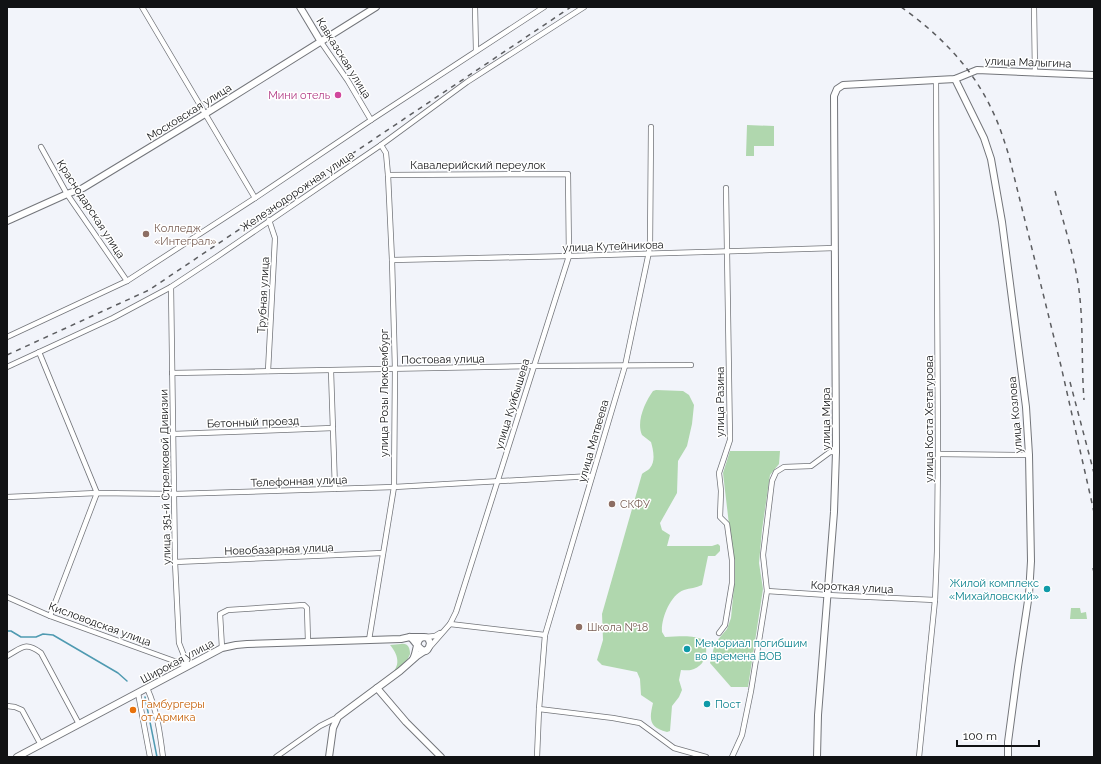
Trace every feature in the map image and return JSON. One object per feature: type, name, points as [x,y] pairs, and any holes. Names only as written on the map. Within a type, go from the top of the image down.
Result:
[{"type":"main road","name":"Кавказская улица","points":[[300,7],[321,42]]},
{"type":"main road","name":"Московская улица","points":[[7,221],[83,188],[376,7]]},
{"type":"main road","name":"улица Малыгина","points":[[843,85],[955,79],[977,70],[1094,75]]},
{"type":"main road","name":"улица Козлова","points":[[955,79],[984,138],[991,159],[997,188],[1026,407],[1029,455],[1031,561],[1029,594],[1008,742],[1008,757]]},
{"type":"main road","name":"улица Мира","points":[[817,757],[818,715],[834,512],[836,452],[834,96],[837,89],[843,85]]},
{"type":"main road","points":[[410,637],[413,639],[417,646],[421,650],[427,649],[430,640],[424,637],[418,640],[417,646],[415,655],[411,662]]},
{"type":"main road","name":"Широкая улица","points":[[17,757],[222,648],[236,645],[424,637]]},
{"type":"main road","name":"улица Куйбышева","points":[[377,688],[427,649]]},
{"type":"main road","points":[[329,757],[333,728],[338,716],[377,688],[406,722],[441,757]]},
{"type":"street","points":[[142,7],[256,198]]},
{"type":"street","points":[[475,7],[476,51]]},
{"type":"street","name":"Железнодорожная улица","points":[[7,337],[127,281],[256,198],[371,120],[544,7]]},
{"type":"street","name":"Железнодорожная улица","points":[[7,367],[113,318],[171,286],[381,145],[467,82],[584,7]]},
{"type":"street","points":[[1034,7],[1035,73]]},
{"type":"street","name":"Кавказская улица","points":[[321,42],[371,120]]},
{"type":"street","name":"улица Коста Хетагурова","points":[[919,757],[935,600],[938,454],[936,81]]},
{"type":"street","name":"улица Матвеева","points":[[537,757],[545,634],[624,366],[649,254],[651,127]]},
{"type":"street","name":"улица Розы Люксембург","points":[[369,640],[394,488],[395,369],[392,260],[386,153],[381,145]]},
{"type":"street","name":"Краснодарская улица","points":[[40,147],[67,194],[127,281]]},
{"type":"street","name":"Кавалерийский переулок","points":[[388,175],[568,174]]},
{"type":"street","name":"улица Куйбышева","points":[[427,649],[450,624],[460,601],[569,256],[568,174]]},
{"type":"street","name":"улица Разина","points":[[719,633],[725,624],[729,608],[732,583],[732,560],[727,524],[720,517],[721,491],[719,473],[730,440],[726,188]]},
{"type":"street","name":"Трубная улица","points":[[268,372],[275,238],[269,220]]},
{"type":"street","name":"улица Кутейникова","points":[[392,260],[835,248]]},
{"type":"street","name":"улица 351-й Стрелковой Дивизии","points":[[171,286],[175,562],[179,643],[188,666]]},
{"type":"street","points":[[39,352],[97,493],[50,616]]},
{"type":"street","name":"Постовая улица","points":[[172,373],[534,366],[691,365]]},
{"type":"street","points":[[331,371],[335,489]]},
{"type":"street","name":"Бетонный проезд","points":[[173,434],[333,428]]},
{"type":"street","points":[[732,757],[742,735],[751,691],[767,590],[763,555],[772,481],[776,472],[784,467],[811,466],[830,452],[836,452]]},
{"type":"street","points":[[938,454],[1029,455]]},
{"type":"street","name":"Телефонная улица","points":[[7,497],[97,493],[174,494],[394,488],[592,476]]},
{"type":"street","name":"Новобазарная улица","points":[[175,562],[384,553]]},
{"type":"street","name":"Короткая улица","points":[[767,590],[827,595],[935,600]]},
{"type":"street","name":"Кисловодская улица","points":[[7,597],[50,616],[188,666]]},
{"type":"street","points":[[222,648],[220,614],[228,610],[304,605],[307,608],[308,642]]},
{"type":"street","points":[[450,624],[545,634]]},
{"type":"street","name":"улица Куйбышева","points":[[424,637],[435,636],[442,632]]},
{"type":"street","points":[[7,656],[25,646],[32,646],[41,653],[79,724]]},
{"type":"street","points":[[147,688],[153,701],[164,757]]},
{"type":"street","points":[[138,693],[150,757]]},
{"type":"street","points":[[7,706],[22,710],[41,745]]},
{"type":"street","points":[[539,709],[613,718],[640,723],[674,748],[706,757]]},
{"type":"street","points":[[276,757],[320,726],[338,716]]},
{"type":"green space","points":[[747,125],[774,126],[774,146],[754,146],[754,156],[746,156]]},
{"type":"green space","points":[[653,391],[683,391],[689,395],[694,405],[692,424],[687,446],[678,461],[677,493],[660,523],[662,530],[670,535],[667,546],[712,546],[718,544],[720,546],[720,551],[715,556],[708,556],[702,585],[679,593],[667,608],[663,621],[662,632],[665,637],[696,637],[705,641],[706,649],[704,661],[698,667],[691,670],[681,670],[679,680],[682,690],[672,706],[670,731],[667,732],[657,728],[652,722],[651,714],[653,703],[641,695],[640,679],[637,672],[602,665],[597,660],[603,640],[602,614],[642,474],[649,469],[653,462],[654,455],[651,442],[642,435],[640,424],[644,406]]},
{"type":"green space","points":[[730,451],[780,451],[779,464],[770,475],[762,530],[759,563],[763,589],[748,687],[731,687],[710,663],[715,643],[727,629],[731,618],[735,576],[723,473]]},
{"type":"green space","points":[[1071,608],[1080,608],[1081,613],[1086,612],[1087,619],[1070,619]]},
{"type":"green space","points":[[401,644],[408,646],[410,654],[406,663],[396,673],[394,671],[397,664],[397,657],[390,645]]},
{"type":"waterway","points":[[7,631],[11,631],[21,637],[36,637],[43,634],[53,635],[118,673],[127,681]]},
{"type":"waterway","points":[[145,697],[157,757]]},
{"type":"railway","points":[[7,355],[149,290],[571,7]]},
{"type":"railway","points":[[901,7],[928,28],[953,52],[975,80],[995,115],[1009,156],[1061,366],[1094,512]]},
{"type":"railway","points":[[1055,191],[1071,248],[1080,297],[1084,400]]},
{"type":"railway","points":[[1070,382],[1094,473]]},
{"type":"railway","points":[[1093,568],[1094,572]]},
{"type":"place","name":"Мини отель","points":[[338,95]]},
{"type":"place","name":"Колледж «Интеграл»","points":[[146,234]]},
{"type":"place","name":"СКФУ","points":[[612,504]]},
{"type":"place","name":"Жилой комплекс «Михайловский»","points":[[1047,589]]},
{"type":"place","name":"Школа №18","points":[[579,627]]},
{"type":"place","name":"Мемориал погибшим во времена ВОВ","points":[[687,649]]},
{"type":"place","name":"Пост","points":[[707,704]]},
{"type":"place","name":"Гамбургеры от Армика","points":[[133,710]]}]
